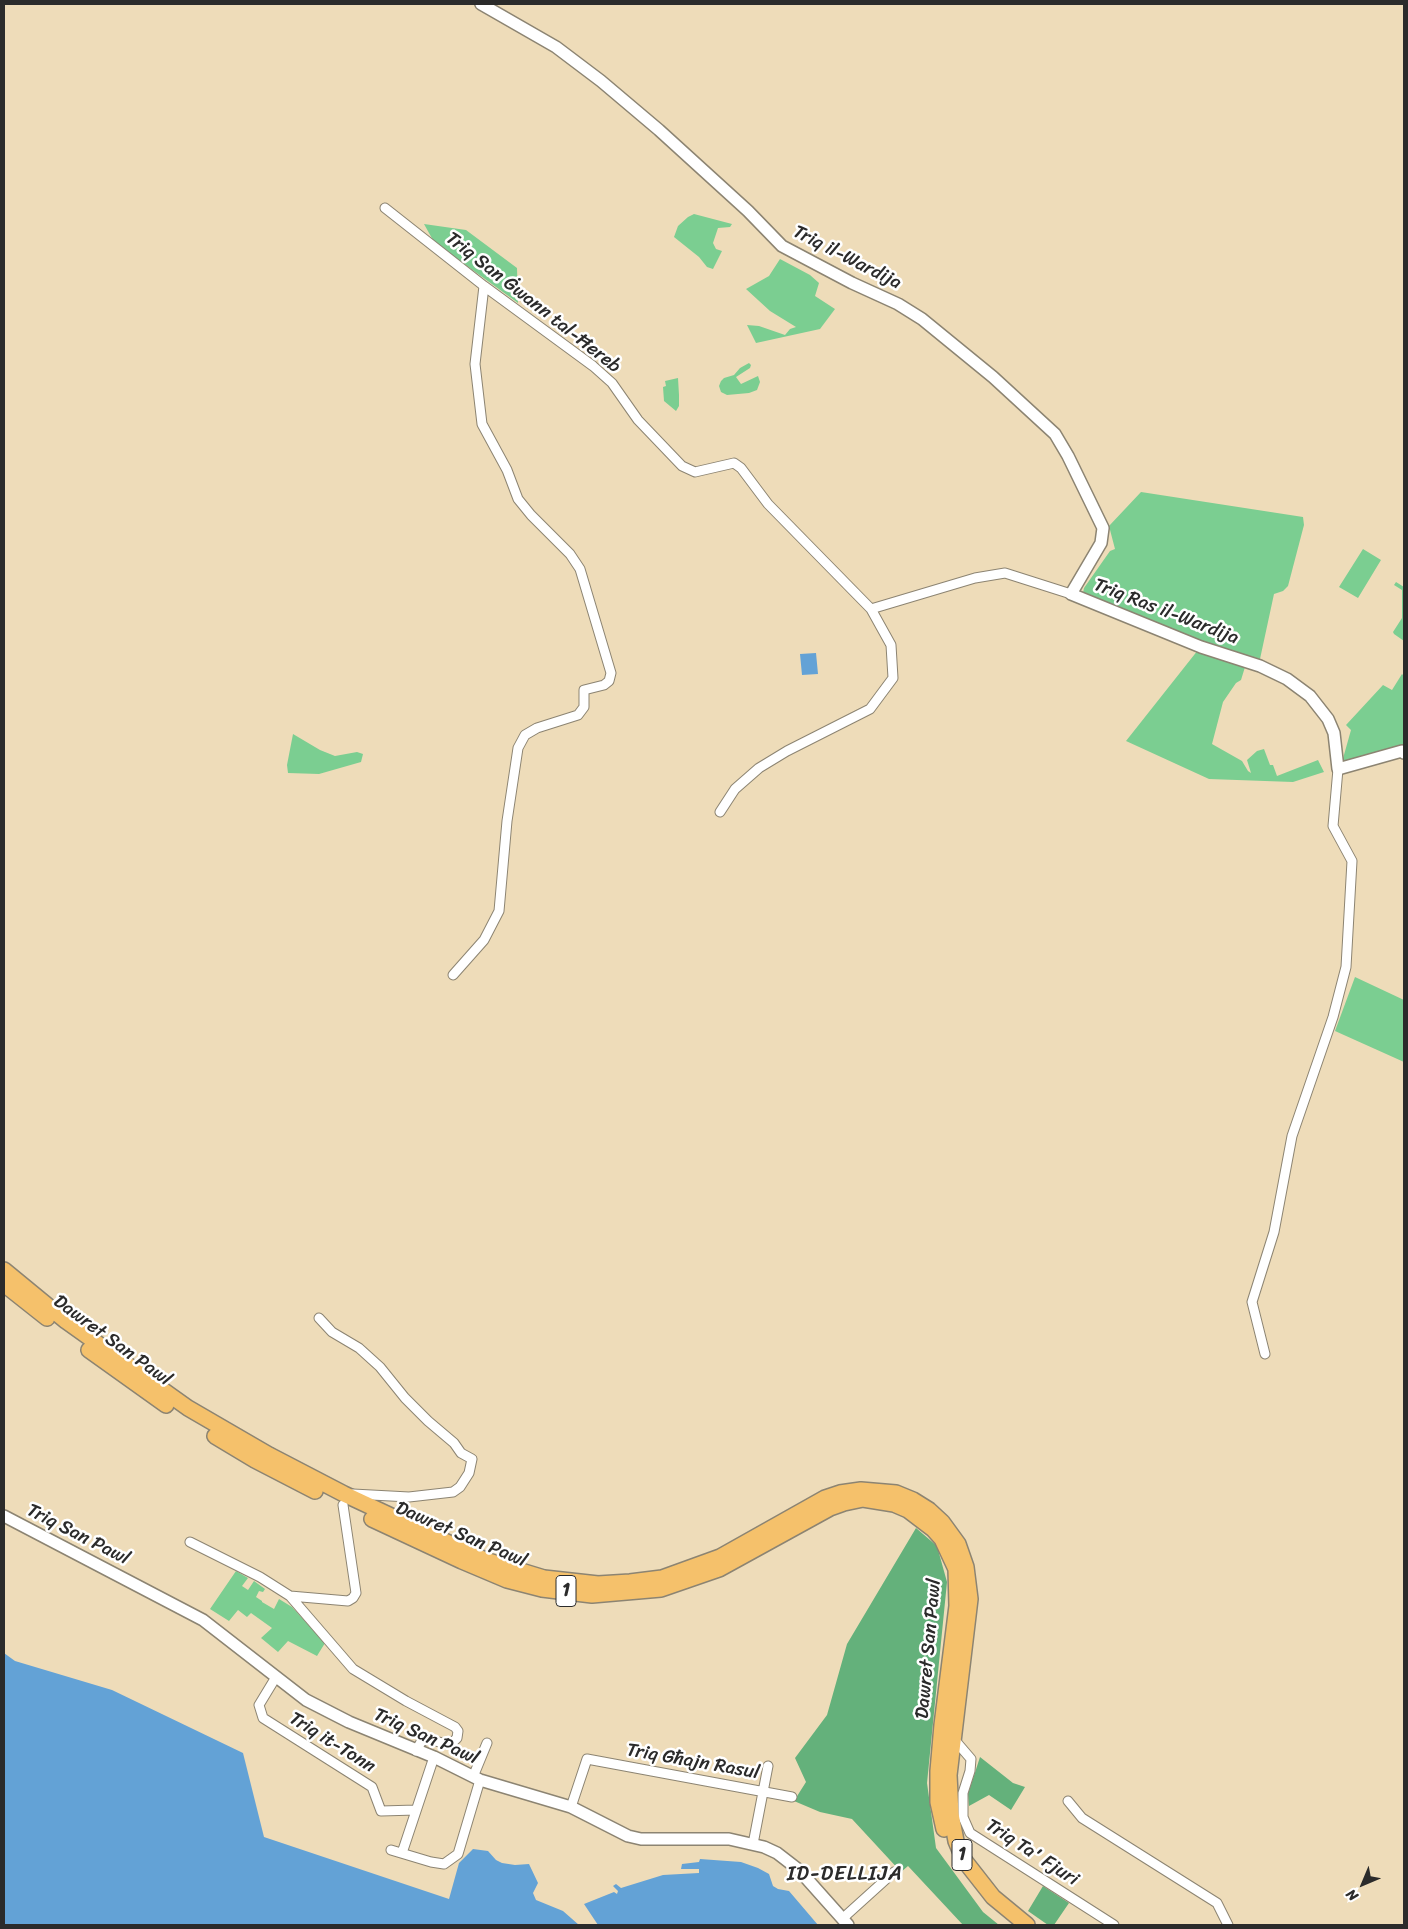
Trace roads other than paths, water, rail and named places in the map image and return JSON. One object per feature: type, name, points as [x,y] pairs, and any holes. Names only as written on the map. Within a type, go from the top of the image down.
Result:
[{"type":"highway","name":"Dawret San Pawl","points":[[4,1270],[96,1344],[188,1408],[344,1500],[462,1561],[507,1580],[542,1589],[592,1595],[661,1589],[719,1569],[830,1508],[844,1503],[863,1499],[894,1504],[908,1510],[933,1529],[942,1539],[956,1569],[957,1606],[938,1771],[938,1802],[947,1844],[956,1866],[988,1906],[1009,1925]]},
{"type":"highway","name":"Dawret San Pawl","points":[[4,1284],[106,1364],[179,1414],[255,1460],[485,1560],[544,1578],[598,1584],[662,1578],[720,1558],[825,1498],[840,1493],[861,1490],[896,1493],[913,1500],[929,1510],[942,1522],[958,1544],[966,1567],[970,1599],[970,1612],[949,1775],[951,1814],[956,1841],[964,1860],[993,1897],[1027,1925]]},
{"type":"street","name":"Triq il-Wardija","points":[[481,4],[556,48],[601,81],[666,136],[748,211],[782,246],[852,283],[898,304],[922,319],[993,377],[1055,434],[1068,456],[1103,528],[1101,543],[1071,594]]},
{"type":"street","name":"Triq San Ġwann tal-Ħereb","points":[[385,208],[484,286],[594,366],[612,383],[638,420],[682,466],[695,472],[734,463],[741,468],[768,504],[871,609],[891,645],[893,678],[870,709],[787,751],[759,768],[735,789],[720,812]]},
{"type":"street","points":[[453,975],[484,940],[499,911],[518,748],[525,735],[537,728],[578,715],[584,707],[584,690],[604,685],[609,681],[611,673],[580,569],[570,554],[531,516],[518,499],[507,470],[482,424],[475,364],[484,286]]},
{"type":"street","name":"Triq Ras il-Wardija","points":[[871,609],[975,578],[1005,573],[1071,594],[1201,647],[1260,666],[1287,679],[1310,696],[1328,719],[1334,733],[1338,769],[1333,826],[1352,861],[1346,967],[1333,1017],[1292,1136],[1274,1232],[1252,1302],[1265,1354]]},
{"type":"street","points":[[1338,769],[1402,751],[1404,753]]},
{"type":"street","points":[[290,1596],[348,1601],[354,1598],[356,1593],[344,1500],[409,1497],[453,1492],[460,1487],[469,1473],[472,1459],[461,1453],[454,1443],[405,1398],[380,1367],[359,1348],[332,1332],[319,1318]]},
{"type":"street","name":"Triq San Pawl","points":[[4,1516],[203,1620],[306,1700],[349,1722],[434,1757],[476,1778],[571,1807],[628,1836],[641,1839],[729,1839],[753,1844],[777,1853],[799,1870],[845,1922]]},
{"type":"street","points":[[190,1542],[260,1577],[290,1596],[353,1669],[406,1701],[455,1727],[458,1731],[457,1738],[453,1742],[447,1744],[427,1739],[421,1742],[416,1751]]},
{"type":"street","name":"Triq it-Tonn","points":[[276,1677],[259,1705],[263,1718],[372,1787],[381,1811],[416,1810]]},
{"type":"street","points":[[953,1737],[971,1759],[970,1771]]},
{"type":"street","name":"Dawret San Pawl","points":[[938,1771],[945,1747],[953,1737]]},
{"type":"street","points":[[391,1850],[444,1864],[458,1854],[476,1778],[487,1743]]},
{"type":"street","points":[[950,1760],[955,1755],[962,1756],[970,1771]]},
{"type":"street","points":[[402,1853],[434,1757]]},
{"type":"street","name":"Triq Għajn Rasul","points":[[571,1807],[588,1759],[792,1797]]},
{"type":"street","points":[[753,1844],[768,1766]]},
{"type":"street","name":"Triq Ta' Fjuri","points":[[970,1771],[962,1793],[963,1817],[970,1833],[1114,1925]]},
{"type":"street","points":[[1068,1802],[1082,1818],[1217,1903],[1228,1925]]},
{"type":"street","points":[[845,1922],[894,1872]]},
{"type":"water","points":[[816,653],[818,674],[802,675],[800,654]]},
{"type":"water","points":[[4,1653],[15,1661],[112,1690],[243,1753],[264,1837],[449,1899],[459,1863],[473,1849],[488,1851],[496,1860],[502,1863],[515,1865],[529,1864],[538,1883],[533,1893],[536,1900],[563,1911],[579,1925],[4,1925]]},
{"type":"water","points":[[700,1859],[741,1862],[769,1874],[773,1886],[789,1891],[818,1925],[598,1925],[584,1904],[614,1892],[617,1894],[618,1891],[613,1886],[616,1884],[621,1888],[663,1875],[699,1873],[699,1869],[681,1869],[682,1864],[699,1862]]},
{"type":"district","name":"ID-DELLIJA","points":[[845,1875]]}]
